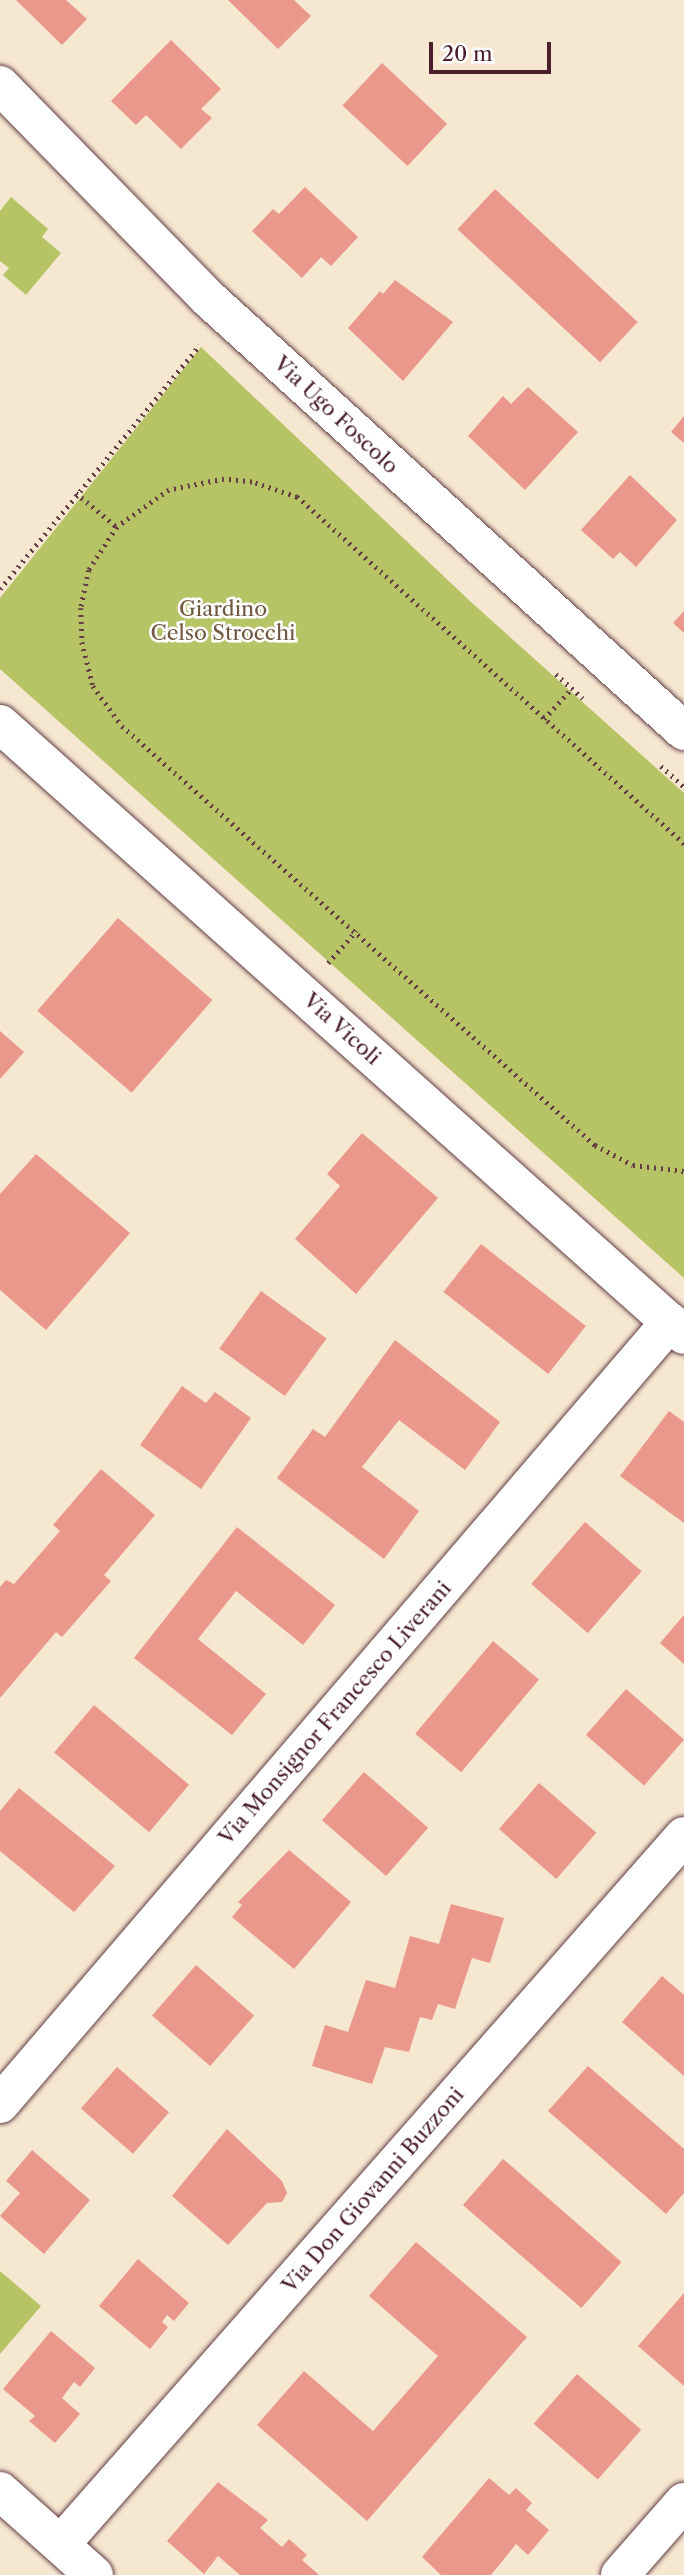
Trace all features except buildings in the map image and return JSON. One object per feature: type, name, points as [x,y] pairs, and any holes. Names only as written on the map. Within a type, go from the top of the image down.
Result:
[{"type":"street","name":"Via Ugo Foscolo","points":[[0,85],[209,299],[684,731]]},
{"type":"street","name":"Via Vicoli","points":[[0,723],[677,1328]]},
{"type":"street","name":"Via Monsignor Francesco Liverani","points":[[0,2104],[677,1328]]},
{"type":"street","name":"Via Don Giovanni Buzzoni","points":[[61,2544],[684,1836]]},
{"type":"street","points":[[0,2491],[94,2575]]},
{"type":"street","points":[[620,2575],[684,2501]]},
{"type":"path","points":[[0,589],[76,493],[202,343],[212,352]]},
{"type":"path","points":[[684,844],[297,498],[252,482],[198,481],[152,499],[117,527],[89,570],[80,608],[82,642],[93,686],[122,726],[595,1145],[633,1165],[684,1171]]},
{"type":"path","points":[[76,493],[117,527]]},
{"type":"path","points":[[552,670],[592,706]]},
{"type":"path","points":[[544,719],[572,688]]},
{"type":"path","points":[[653,760],[684,787]]},
{"type":"path","points":[[323,969],[356,931]]},
{"type":"green space","points":[[11,197],[48,229],[42,237],[61,253],[26,295],[3,275],[9,268],[0,261],[0,211]]},
{"type":"green space","name":"Giardino Celso Strocchi","points":[[201,347],[471,602],[684,793],[684,1278],[0,669],[0,598]]},
{"type":"green space","points":[[0,2271],[41,2306],[0,2354]]}]
